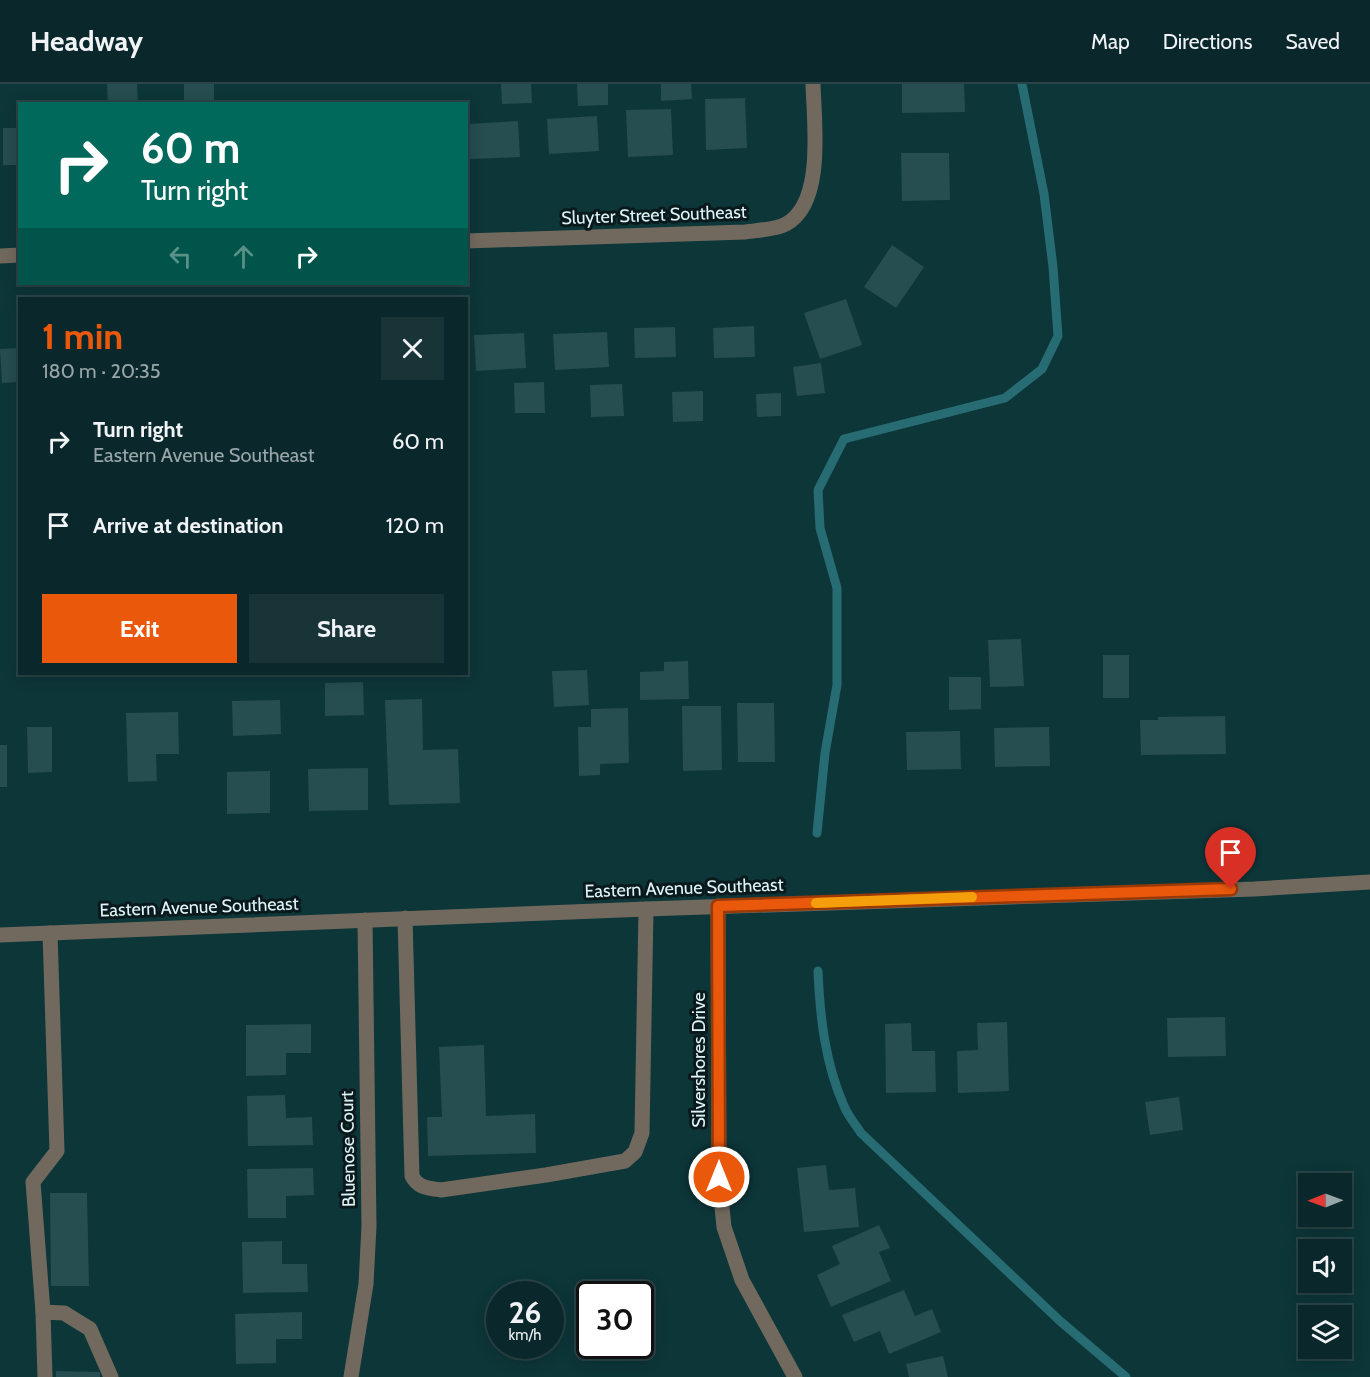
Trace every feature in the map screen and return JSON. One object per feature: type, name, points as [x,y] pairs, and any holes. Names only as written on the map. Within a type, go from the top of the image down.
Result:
[{"type":"street","name":"Sluyter Street Southeast","points":[[468,241],[745,232],[786,224],[805,208],[815,167],[813,84]]},
{"type":"street","points":[[0,256],[18,255]]},
{"type":"street","name":"Eastern Avenue Southeast","points":[[0,935],[718,906],[1254,889],[1370,882]]},
{"type":"street","name":"Silvershores Drive","points":[[718,906],[719,1177],[724,1227],[742,1280],[795,1377]]},
{"type":"street","points":[[405,918],[412,1176],[416,1183],[425,1188],[441,1190],[625,1161],[635,1152],[642,1133],[646,909]]},
{"type":"street","name":"Bluenose Court","points":[[351,1377],[366,1284],[369,1226],[364,920]]},
{"type":"street","points":[[45,1377],[43,1312],[33,1182],[57,1151],[50,933]]},
{"type":"street","points":[[43,1312],[64,1313],[90,1329],[111,1377]]},
{"type":"building","points":[[107,84],[137,84],[138,102],[108,102]]},
{"type":"building","points":[[184,84],[214,84],[214,101],[184,102]]},
{"type":"building","points":[[501,84],[531,84],[532,103],[502,104]]},
{"type":"building","points":[[577,84],[608,84],[608,105],[578,106]]},
{"type":"building","points":[[661,84],[691,84],[692,99],[661,101]]},
{"type":"building","points":[[902,84],[964,84],[965,112],[902,113]]},
{"type":"building","points":[[745,98],[747,148],[706,150],[705,99]]},
{"type":"building","points":[[671,109],[673,155],[628,157],[626,110]]},
{"type":"building","points":[[597,116],[599,151],[549,154],[547,119]]},
{"type":"building","points":[[518,121],[520,157],[470,159],[468,124]]},
{"type":"building","points":[[3,128],[18,128],[18,165],[3,165]]},
{"type":"building","points":[[901,153],[949,153],[950,200],[902,201]]},
{"type":"building","points":[[892,245],[924,267],[896,308],[864,287]]},
{"type":"building","points":[[846,299],[862,345],[820,359],[804,313]]},
{"type":"building","points":[[754,326],[755,357],[714,358],[713,328]]},
{"type":"building","points":[[675,327],[676,357],[635,358],[634,328]]},
{"type":"building","points":[[607,332],[609,367],[555,370],[553,334]]},
{"type":"building","points":[[524,333],[526,368],[476,371],[474,335]]},
{"type":"building","points":[[18,348],[18,382],[2,383],[0,349]]},
{"type":"building","points":[[821,363],[825,393],[797,396],[793,367]]},
{"type":"building","points":[[544,382],[545,413],[515,413],[514,383]]},
{"type":"building","points":[[622,384],[624,416],[591,417],[590,385]]},
{"type":"building","points":[[703,391],[703,421],[673,422],[672,392]]},
{"type":"building","points":[[781,393],[781,416],[757,417],[756,394]]},
{"type":"building","points":[[1021,639],[1024,686],[990,687],[988,640]]},
{"type":"building","points":[[1103,655],[1129,655],[1129,698],[1103,698]]},
{"type":"building","points":[[688,661],[689,699],[640,700],[640,672],[664,671],[664,662]]},
{"type":"building","points":[[587,670],[589,705],[554,707],[552,671]]},
{"type":"building","points":[[949,677],[981,677],[981,709],[949,710]]},
{"type":"building","points":[[363,682],[364,715],[325,716],[325,683]]},
{"type":"building","points":[[422,699],[423,750],[458,749],[460,803],[389,805],[385,700]]},
{"type":"building","points":[[280,700],[281,734],[233,736],[232,701]]},
{"type":"building","points":[[737,703],[774,703],[775,762],[738,762]]},
{"type":"building","points":[[682,706],[721,706],[722,770],[683,771]]},
{"type":"building","points":[[628,708],[629,763],[600,764],[600,775],[579,776],[578,727],[591,727],[591,709]]},
{"type":"building","points":[[178,712],[179,754],[156,754],[157,781],[128,782],[126,713]]},
{"type":"building","points":[[1225,716],[1226,754],[1141,755],[1140,720],[1158,720],[1158,717]]},
{"type":"building","points":[[27,727],[52,727],[52,772],[28,773]]},
{"type":"building","points":[[1049,727],[1050,766],[995,767],[994,728]]},
{"type":"building","points":[[960,731],[961,769],[907,770],[906,732]]},
{"type":"building","points":[[0,745],[7,745],[7,787],[0,787]]},
{"type":"building","points":[[368,768],[368,810],[309,811],[308,769]]},
{"type":"building","points":[[270,771],[270,813],[227,814],[227,772]]},
{"type":"building","points":[[1225,1017],[1226,1056],[1168,1057],[1167,1018]]},
{"type":"building","points":[[1007,1022],[1009,1091],[958,1093],[957,1051],[978,1050],[977,1023]]},
{"type":"building","points":[[911,1023],[912,1051],[935,1051],[936,1092],[886,1093],[885,1024]]},
{"type":"building","points":[[311,1024],[311,1053],[286,1053],[286,1075],[246,1076],[246,1025]]},
{"type":"building","points":[[484,1045],[486,1116],[535,1114],[536,1153],[428,1156],[427,1117],[442,1117],[439,1047]]},
{"type":"building","points":[[285,1095],[286,1118],[312,1117],[313,1145],[248,1146],[247,1096]]},
{"type":"building","points":[[1179,1097],[1183,1130],[1150,1135],[1145,1102]]},
{"type":"building","points":[[826,1165],[829,1190],[855,1188],[859,1227],[804,1232],[797,1168]]},
{"type":"building","points":[[313,1168],[314,1195],[286,1196],[286,1218],[248,1218],[247,1169]]},
{"type":"building","points":[[50,1193],[87,1193],[89,1286],[51,1286]]},
{"type":"building","points":[[879,1225],[890,1248],[879,1252],[891,1281],[831,1307],[817,1275],[840,1264],[832,1246]]},
{"type":"building","points":[[282,1241],[282,1264],[307,1264],[308,1292],[243,1293],[242,1242]]},
{"type":"building","points":[[904,1290],[915,1316],[932,1309],[941,1332],[889,1354],[880,1331],[854,1342],[842,1315]]},
{"type":"building","points":[[302,1312],[302,1339],[276,1339],[276,1363],[236,1364],[235,1314]]},
{"type":"building","points":[[943,1356],[948,1377],[909,1377],[906,1364]]},
{"type":"building","points":[[56,1371],[100,1372],[100,1377],[56,1377]]},
{"type":"waterway","points":[[817,833],[825,753],[837,685],[837,588],[820,528],[818,490],[844,439],[1005,398],[1042,369],[1058,336],[1044,194],[1022,84]]},
{"type":"waterway","points":[[818,971],[822,1023],[832,1073],[846,1110],[861,1133],[1060,1321],[1126,1377]]},
{"type":"slow traffic","points":[[816,903],[972,897]]},
{"type":"route","points":[[719,1177],[718,906],[1231,889]]}]
